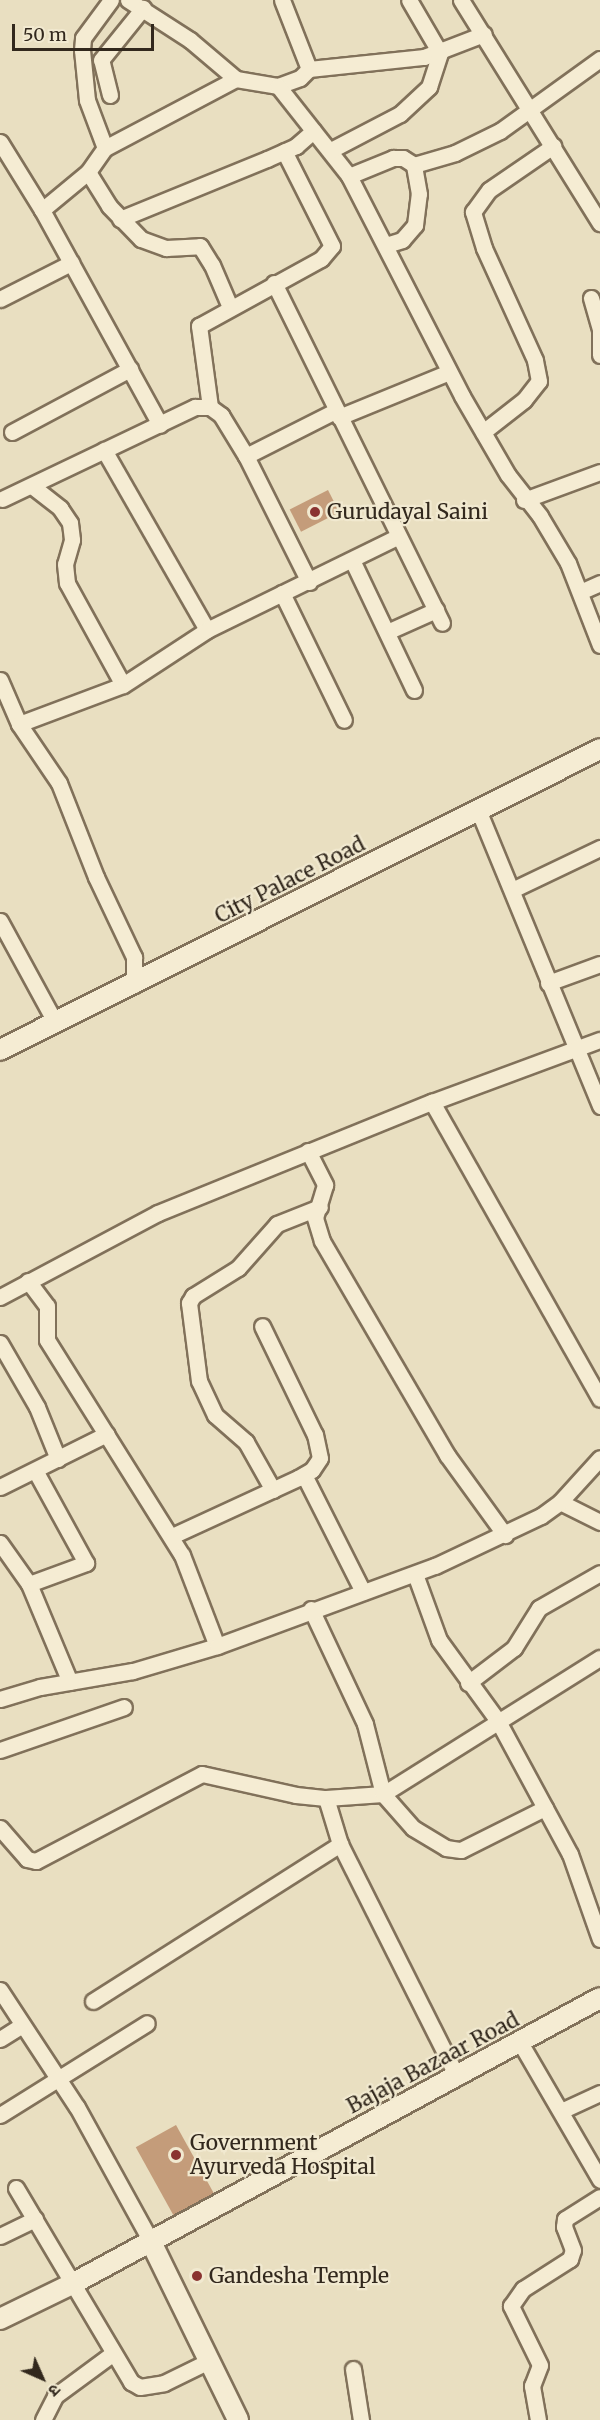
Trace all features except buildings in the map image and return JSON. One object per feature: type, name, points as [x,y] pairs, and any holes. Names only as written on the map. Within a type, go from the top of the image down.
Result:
[{"type":"street","points":[[105,148],[87,100],[82,50],[83,38],[111,0]]},
{"type":"street","points":[[128,0],[190,40],[236,79],[278,86],[300,78],[309,69],[440,53],[484,34]]},
{"type":"street","points":[[282,0],[309,69]]},
{"type":"street","points":[[331,150],[419,100],[435,77],[440,53],[409,0]]},
{"type":"street","points":[[461,0],[600,223]]},
{"type":"street","points":[[110,95],[101,60],[143,8]]},
{"type":"street","points":[[414,165],[455,153],[501,131],[600,59]]},
{"type":"street","points":[[42,210],[88,172],[105,148],[236,79]]},
{"type":"street","points":[[278,86],[331,150],[349,176],[386,244],[449,372],[525,500],[540,516],[580,592],[600,645]]},
{"type":"street","points":[[120,219],[284,151],[313,131]]},
{"type":"street","points":[[1,146],[42,210],[160,425]]},
{"type":"street","points":[[483,432],[524,400],[539,381],[535,360],[484,248],[473,212],[489,190],[553,146]]},
{"type":"street","points":[[210,407],[199,326],[321,259],[332,246],[284,151]]},
{"type":"street","points":[[349,176],[393,158],[403,158],[414,165],[419,194],[415,225],[402,240],[386,244]]},
{"type":"street","points":[[88,172],[120,219],[152,245],[200,246],[213,265],[230,308]]},
{"type":"street","points":[[0,299],[71,263]]},
{"type":"street","points":[[274,283],[397,537],[439,617],[387,632]]},
{"type":"street","points":[[591,298],[600,329],[600,355]]},
{"type":"street","points":[[12,432],[130,369]]},
{"type":"street","points":[[246,456],[337,414],[449,372]]},
{"type":"street","points":[[2,499],[195,407],[210,407],[221,415],[246,456],[309,582]]},
{"type":"street","points":[[104,450],[207,630]]},
{"type":"street","points":[[525,500],[600,472]]},
{"type":"street","points":[[32,486],[60,508],[70,523],[72,540],[65,564],[67,583],[123,685]]},
{"type":"street","points":[[19,724],[123,685],[207,630],[397,537]]},
{"type":"street","points":[[352,560],[414,690]]},
{"type":"street","points":[[580,592],[600,583]]},
{"type":"street","points":[[282,593],[344,720]]},
{"type":"street","points":[[0,680],[19,724],[59,783],[96,878],[134,957],[134,985]]},
{"type":"street","name":"City Palace Road","points":[[0,1050],[479,812],[600,749]]},
{"type":"street","points":[[479,812],[600,1106]]},
{"type":"street","points":[[512,890],[600,849]]},
{"type":"street","points":[[0,921],[55,1022]]},
{"type":"street","points":[[548,982],[600,964]]},
{"type":"street","points":[[0,1297],[158,1213],[432,1102],[600,1040]]},
{"type":"street","points":[[432,1102],[600,1399]]},
{"type":"street","points":[[308,1151],[325,1185],[315,1218],[317,1230],[346,1287],[447,1455],[505,1534]]},
{"type":"street","points":[[273,1490],[246,1442],[215,1415],[199,1380],[189,1303],[192,1296],[238,1268],[277,1224],[320,1207]]},
{"type":"street","points":[[28,1281],[47,1306],[47,1340],[172,1536],[217,1646]]},
{"type":"street","points":[[172,1536],[304,1475],[320,1458],[319,1446],[262,1326]]},
{"type":"street","points":[[0,1343],[37,1407],[58,1459]]},
{"type":"street","points":[[0,1487],[36,1472],[107,1434]]},
{"type":"street","points":[[0,1699],[70,1682],[133,1671],[217,1646],[415,1574],[505,1534],[560,1502],[600,1458]]},
{"type":"street","points":[[29,1584],[86,1563],[36,1472]]},
{"type":"street","points":[[304,1475],[363,1592]]},
{"type":"street","points":[[560,1502],[600,1522]]},
{"type":"street","points":[[0,1544],[29,1584],[70,1682]]},
{"type":"street","points":[[468,1683],[514,1648],[539,1608],[600,1573]]},
{"type":"street","points":[[415,1574],[439,1640],[468,1683],[498,1721],[570,1854],[600,1939]]},
{"type":"street","points":[[311,1610],[365,1724],[382,1794],[429,1840],[461,1850],[545,1808]]},
{"type":"street","points":[[0,1828],[27,1859],[36,1862],[202,1774],[326,1798],[382,1794],[600,1658]]},
{"type":"street","points":[[0,1750],[124,1707]]},
{"type":"street","points":[[326,1798],[340,1844],[457,2077]]},
{"type":"street","points":[[93,2001],[340,1844]]},
{"type":"street","points":[[0,1990],[60,2079],[150,2240],[238,2420]]},
{"type":"street","name":"Bajaja Bazaar Road","points":[[0,2319],[72,2284],[150,2240],[521,2044],[600,1998]]},
{"type":"street","points":[[0,2115],[147,2023]]},
{"type":"street","points":[[0,2039],[22,2025]]},
{"type":"street","points":[[521,2044],[600,2180]]},
{"type":"street","points":[[561,2111],[600,2093]]},
{"type":"street","points":[[16,2188],[112,2354],[131,2382],[140,2386],[164,2384],[209,2361]]},
{"type":"street","points":[[538,2420],[532,2386],[540,2365],[511,2306],[524,2289],[570,2259],[573,2250],[564,2227],[565,2219],[600,2196]]},
{"type":"street","points":[[0,2236],[35,2219]]},
{"type":"street","points":[[43,2420],[55,2396],[112,2354]]},
{"type":"street","points":[[353,2369],[361,2420]]},
{"type":"place","name":"Gurudayal Saini","points":[[315,512]]},
{"type":"place","name":"Government Ayurveda Hospital","points":[[176,2155]]},
{"type":"place","name":"Gandesha Temple","points":[[197,2276]]}]
